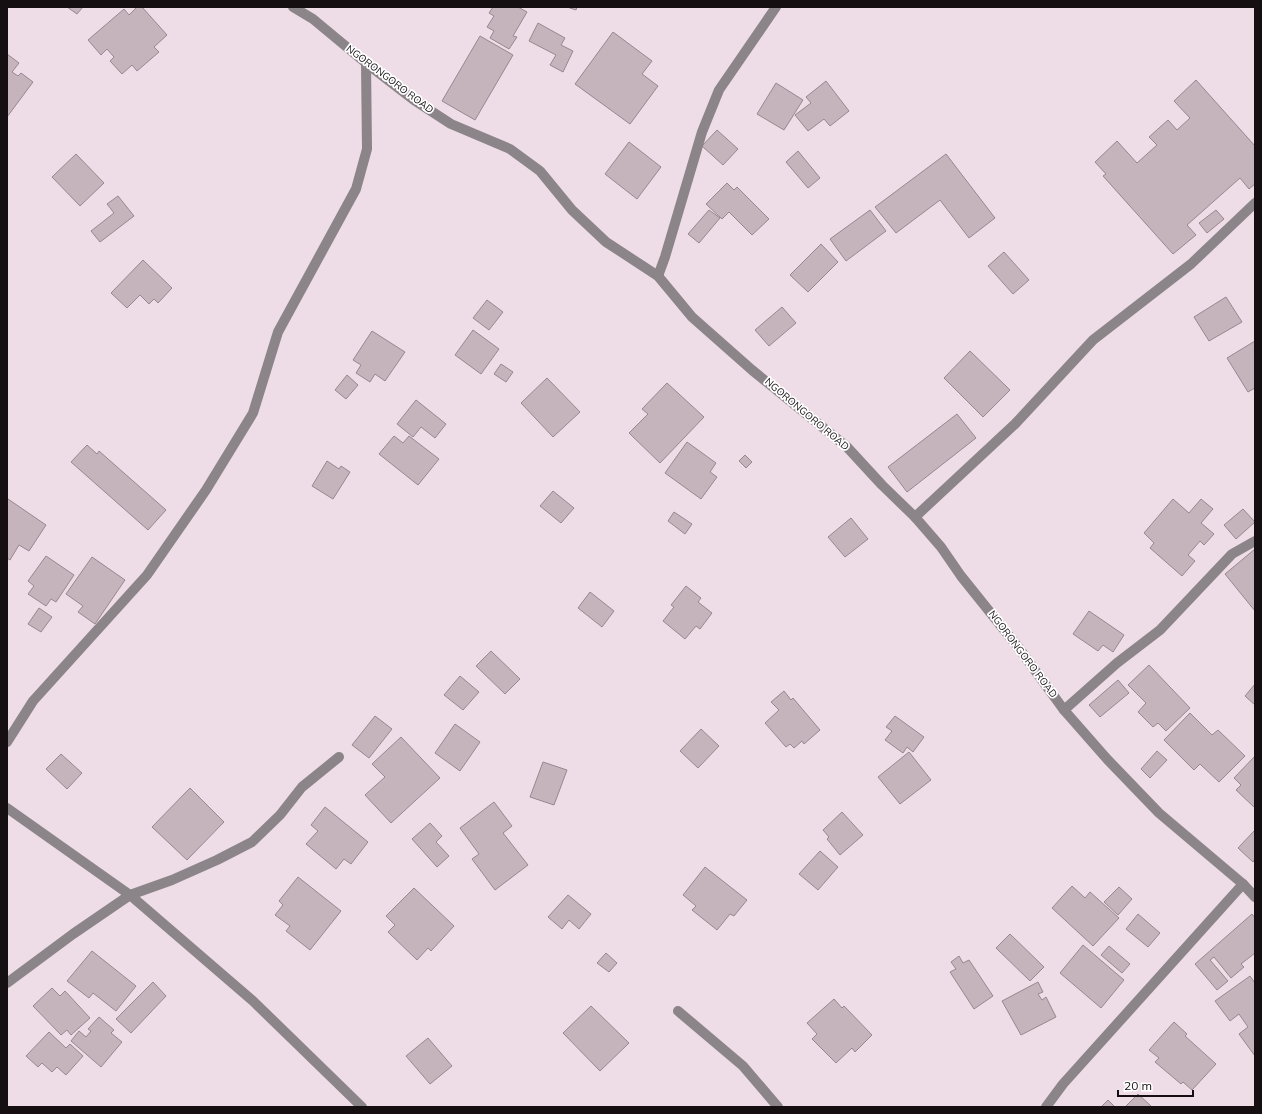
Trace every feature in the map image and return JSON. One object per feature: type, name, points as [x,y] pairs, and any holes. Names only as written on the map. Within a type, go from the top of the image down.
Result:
[{"type":"street","name":"NGORONGORO ROAD","points":[[293,7],[313,19],[414,100],[451,124],[510,149],[540,171],[572,210],[606,242],[658,276],[692,317],[752,370],[847,447],[882,485],[915,517],[941,547],[961,576],[1018,647],[1064,710],[1128,782],[1159,813],[1243,884],[1255,897]]},
{"type":"street","points":[[658,276],[702,132],[719,90],[776,7]]},
{"type":"street","points":[[7,742],[33,702],[147,575],[206,490],[253,414],[278,332],[356,189],[367,150],[366,63]]},
{"type":"street","points":[[915,517],[1015,424],[1093,340],[1191,264],[1255,203]]},
{"type":"street","points":[[1064,710],[1117,663],[1160,630],[1232,554],[1255,541]]},
{"type":"street","points":[[7,982],[73,934],[130,896],[204,866],[252,842],[280,815],[302,787],[339,757]]},
{"type":"street","points":[[7,808],[130,896],[253,1001],[362,1107]]},
{"type":"street","points":[[1046,1107],[1068,1078],[1243,884]]},
{"type":"street","points":[[678,1011],[743,1066],[778,1107]]},
{"type":"building","points":[[67,7],[83,7],[77,14]]},
{"type":"building","points":[[137,7],[142,7],[167,35],[154,47],[159,52],[137,71],[132,65],[122,74],[110,61],[114,57],[107,49],[101,55],[88,40],[124,9],[129,15]]},
{"type":"building","points":[[493,7],[518,7],[527,12],[513,36],[517,37],[509,49],[490,38],[494,31],[487,27],[494,16],[489,13]]},
{"type":"building","points":[[567,7],[577,7],[576,10]]},
{"type":"building","points":[[538,23],[565,38],[561,45],[573,51],[563,72],[550,65],[556,55],[529,41]]},
{"type":"building","points":[[613,32],[652,61],[642,74],[658,86],[630,124],[575,84]]},
{"type":"building","points":[[480,36],[513,55],[475,120],[442,101]]},
{"type":"building","points":[[7,54],[19,63],[12,72],[18,76],[21,73],[33,82],[7,117]]},
{"type":"building","points":[[1196,80],[1255,146],[1255,184],[1249,189],[1240,178],[1187,225],[1196,235],[1173,254],[1103,176],[1106,174],[1095,162],[1117,141],[1137,163],[1157,145],[1149,137],[1168,120],[1177,130],[1190,118],[1174,101]]},
{"type":"building","points":[[826,81],[849,111],[830,126],[824,119],[808,131],[795,115],[811,103],[806,97]]},
{"type":"building","points":[[776,83],[803,100],[784,130],[757,114]]},
{"type":"building","points":[[717,130],[738,149],[723,165],[702,146]]},
{"type":"building","points":[[629,142],[661,167],[637,199],[605,174]]},
{"type":"building","points":[[798,151],[820,178],[808,188],[786,162]]},
{"type":"building","points":[[76,154],[104,183],[80,206],[52,177]]},
{"type":"building","points":[[946,154],[995,218],[969,238],[940,200],[896,233],[875,207]]},
{"type":"building","points":[[727,183],[734,190],[737,187],[769,219],[752,235],[729,212],[722,219],[706,204]]},
{"type":"building","points":[[118,196],[134,216],[100,242],[91,231],[114,213],[107,204]]},
{"type":"building","points":[[709,210],[720,218],[699,243],[688,234]]},
{"type":"building","points":[[870,210],[886,231],[846,261],[830,239]]},
{"type":"building","points":[[1216,210],[1224,219],[1207,233],[1199,223]]},
{"type":"building","points":[[821,244],[838,262],[808,292],[790,275]]},
{"type":"building","points":[[1004,252],[1029,280],[1013,294],[988,266]]},
{"type":"building","points":[[143,260],[172,288],[158,303],[154,299],[149,304],[140,295],[127,308],[111,293]]},
{"type":"building","points":[[1226,297],[1242,322],[1209,341],[1194,317]]},
{"type":"building","points":[[487,300],[503,312],[489,330],[473,318]]},
{"type":"building","points":[[782,307],[796,323],[769,346],[755,330]]},
{"type":"building","points":[[473,330],[499,349],[481,374],[455,355]]},
{"type":"building","points":[[372,331],[405,352],[385,381],[375,374],[370,382],[356,373],[361,365],[353,360]]},
{"type":"building","points":[[1255,341],[1255,388],[1248,392],[1227,358]]},
{"type":"building","points":[[970,351],[1010,390],[983,417],[944,378]]},
{"type":"building","points":[[501,364],[513,372],[506,382],[494,374]]},
{"type":"building","points":[[347,375],[358,385],[346,399],[335,390]]},
{"type":"building","points":[[547,378],[580,412],[553,437],[521,403]]},
{"type":"building","points":[[667,383],[704,417],[660,463],[629,433],[648,414],[642,409]]},
{"type":"building","points":[[416,400],[446,424],[435,438],[421,427],[413,437],[397,424]]},
{"type":"building","points":[[957,414],[976,438],[907,492],[888,467]]},
{"type":"building","points":[[394,436],[403,443],[409,436],[439,459],[418,485],[379,454]]},
{"type":"building","points":[[687,442],[716,463],[710,472],[717,477],[701,499],[665,473]]},
{"type":"building","points":[[87,445],[97,454],[99,451],[166,510],[148,530],[71,462]]},
{"type":"building","points":[[745,455],[752,462],[746,468],[739,461]]},
{"type":"building","points":[[327,461],[339,469],[341,466],[350,472],[333,499],[312,486]]},
{"type":"building","points":[[553,491],[574,508],[561,523],[540,506]]},
{"type":"building","points":[[8,499],[46,525],[29,551],[19,545],[10,560],[7,558]]},
{"type":"building","points":[[1173,499],[1189,513],[1201,499],[1213,509],[1201,523],[1214,534],[1204,545],[1200,541],[1188,555],[1195,561],[1182,576],[1150,548],[1154,543],[1144,533]]},
{"type":"building","points":[[1243,509],[1255,522],[1236,539],[1224,525]]},
{"type":"building","points":[[674,512],[692,524],[685,534],[668,521]]},
{"type":"building","points":[[851,518],[868,539],[845,557],[828,537]]},
{"type":"building","points":[[1255,549],[1255,611],[1225,574]]},
{"type":"building","points":[[46,556],[74,575],[56,602],[51,599],[46,606],[28,594],[34,586],[28,581]]},
{"type":"building","points":[[92,557],[125,580],[95,624],[78,612],[83,606],[66,594]]},
{"type":"building","points":[[686,586],[701,598],[698,602],[712,613],[700,629],[696,626],[685,639],[663,621],[674,607],[671,605]]},
{"type":"building","points":[[590,592],[614,611],[602,627],[578,608]]},
{"type":"building","points":[[39,608],[52,617],[41,632],[28,624]]},
{"type":"building","points":[[1089,611],[1124,635],[1113,652],[1103,645],[1098,651],[1073,634]]},
{"type":"building","points":[[491,651],[520,679],[505,694],[476,666]]},
{"type":"building","points":[[1149,665],[1190,708],[1166,731],[1158,723],[1153,727],[1138,712],[1146,703],[1128,685]]},
{"type":"building","points":[[460,676],[479,692],[463,710],[444,695]]},
{"type":"building","points":[[1118,680],[1129,693],[1100,717],[1089,705]]},
{"type":"building","points":[[1255,684],[1255,705],[1245,696]]},
{"type":"building","points":[[784,691],[791,700],[793,698],[820,730],[804,744],[802,741],[794,748],[790,744],[786,747],[765,723],[779,710],[771,702]]},
{"type":"building","points":[[1190,713],[1212,735],[1218,730],[1245,756],[1219,782],[1200,764],[1194,770],[1164,740]]},
{"type":"building","points":[[375,716],[392,729],[369,758],[352,745]]},
{"type":"building","points":[[895,716],[924,737],[913,752],[907,747],[903,753],[885,740],[892,731],[886,727]]},
{"type":"building","points":[[455,724],[480,742],[460,771],[435,753]]},
{"type":"building","points":[[701,729],[719,746],[698,768],[680,751]]},
{"type":"building","points":[[401,737],[440,778],[391,823],[365,795],[385,777],[372,764]]},
{"type":"building","points":[[1157,751],[1167,760],[1150,778],[1141,769]]},
{"type":"building","points":[[909,752],[931,780],[900,804],[878,777]]},
{"type":"building","points":[[61,754],[82,773],[67,789],[46,769]]},
{"type":"building","points":[[1255,756],[1255,808],[1236,790],[1241,785],[1234,778]]},
{"type":"building","points":[[543,762],[567,770],[554,805],[530,797]]},
{"type":"building","points":[[190,788],[224,822],[187,860],[152,827]]},
{"type":"building","points":[[494,802],[512,826],[503,833],[528,865],[495,890],[472,859],[479,854],[460,828]]},
{"type":"building","points":[[325,807],[368,842],[351,864],[344,859],[336,869],[306,844],[318,831],[311,825]]},
{"type":"building","points":[[842,812],[863,835],[840,855],[827,839],[829,837],[823,830]]},
{"type":"building","points":[[430,823],[442,836],[436,842],[449,856],[437,867],[412,839]]},
{"type":"building","points":[[1255,830],[1255,859],[1253,862],[1238,848]]},
{"type":"building","points":[[820,851],[838,867],[818,890],[799,874]]},
{"type":"building","points":[[705,867],[747,900],[734,916],[730,914],[717,930],[692,910],[696,906],[683,895]]},
{"type":"building","points":[[298,877],[341,911],[310,950],[286,931],[290,926],[275,915],[283,905],[279,901]]},
{"type":"building","points":[[1072,886],[1085,898],[1090,892],[1119,918],[1093,946],[1052,908]]},
{"type":"building","points":[[1119,887],[1132,899],[1118,915],[1104,902]]},
{"type":"building","points":[[414,888],[454,926],[431,951],[428,948],[417,960],[388,932],[395,925],[386,916]]},
{"type":"building","points":[[568,895],[591,914],[579,929],[569,920],[562,929],[548,917]]},
{"type":"building","points":[[1138,914],[1160,933],[1148,947],[1126,929]]},
{"type":"building","points":[[1252,914],[1255,918],[1255,953],[1241,964],[1244,967],[1231,978],[1214,957],[1210,960],[1228,981],[1217,990],[1195,964]]},
{"type":"building","points":[[1010,934],[1044,967],[1030,981],[996,948]]},
{"type":"building","points":[[1083,945],[1124,980],[1101,1008],[1060,973]]},
{"type":"building","points":[[1109,946],[1130,964],[1122,973],[1101,955]]},
{"type":"building","points":[[92,951],[136,986],[116,1011],[93,993],[89,998],[67,981]]},
{"type":"building","points":[[606,953],[617,963],[609,972],[597,963]]},
{"type":"building","points":[[959,956],[963,963],[969,960],[993,996],[974,1009],[950,972],[956,969],[951,962]]},
{"type":"building","points":[[1250,976],[1255,983],[1255,1056],[1239,1034],[1248,1027],[1239,1014],[1230,1021],[1215,1001]]},
{"type":"building","points":[[153,982],[166,996],[131,1033],[116,1019]]},
{"type":"building","points":[[1038,982],[1043,992],[1038,994],[1042,1000],[1046,997],[1056,1017],[1021,1035],[1002,1001]]},
{"type":"building","points":[[52,988],[60,996],[65,991],[90,1018],[71,1035],[67,1030],[61,1035],[33,1006]]},
{"type":"building","points":[[834,999],[842,1008],[844,1006],[872,1035],[855,1052],[852,1048],[836,1063],[812,1039],[817,1034],[807,1023]]},
{"type":"building","points":[[591,1006],[629,1043],[600,1071],[563,1033]]},
{"type":"building","points":[[99,1017],[114,1030],[111,1033],[122,1042],[101,1067],[71,1041],[79,1031],[86,1037],[91,1031],[88,1029]]},
{"type":"building","points":[[1174,1022],[1187,1034],[1185,1036],[1216,1064],[1192,1090],[1183,1082],[1181,1084],[1155,1062],[1159,1058],[1149,1050]]},
{"type":"building","points":[[49,1032],[66,1048],[70,1044],[83,1056],[66,1075],[57,1067],[52,1072],[42,1063],[38,1067],[26,1056]]},
{"type":"building","points":[[428,1038],[452,1066],[430,1084],[406,1056]]},
{"type":"building","points":[[1138,1094],[1151,1106],[1125,1107]]},
{"type":"building","points":[[1108,1100],[1115,1107],[1101,1107]]}]
